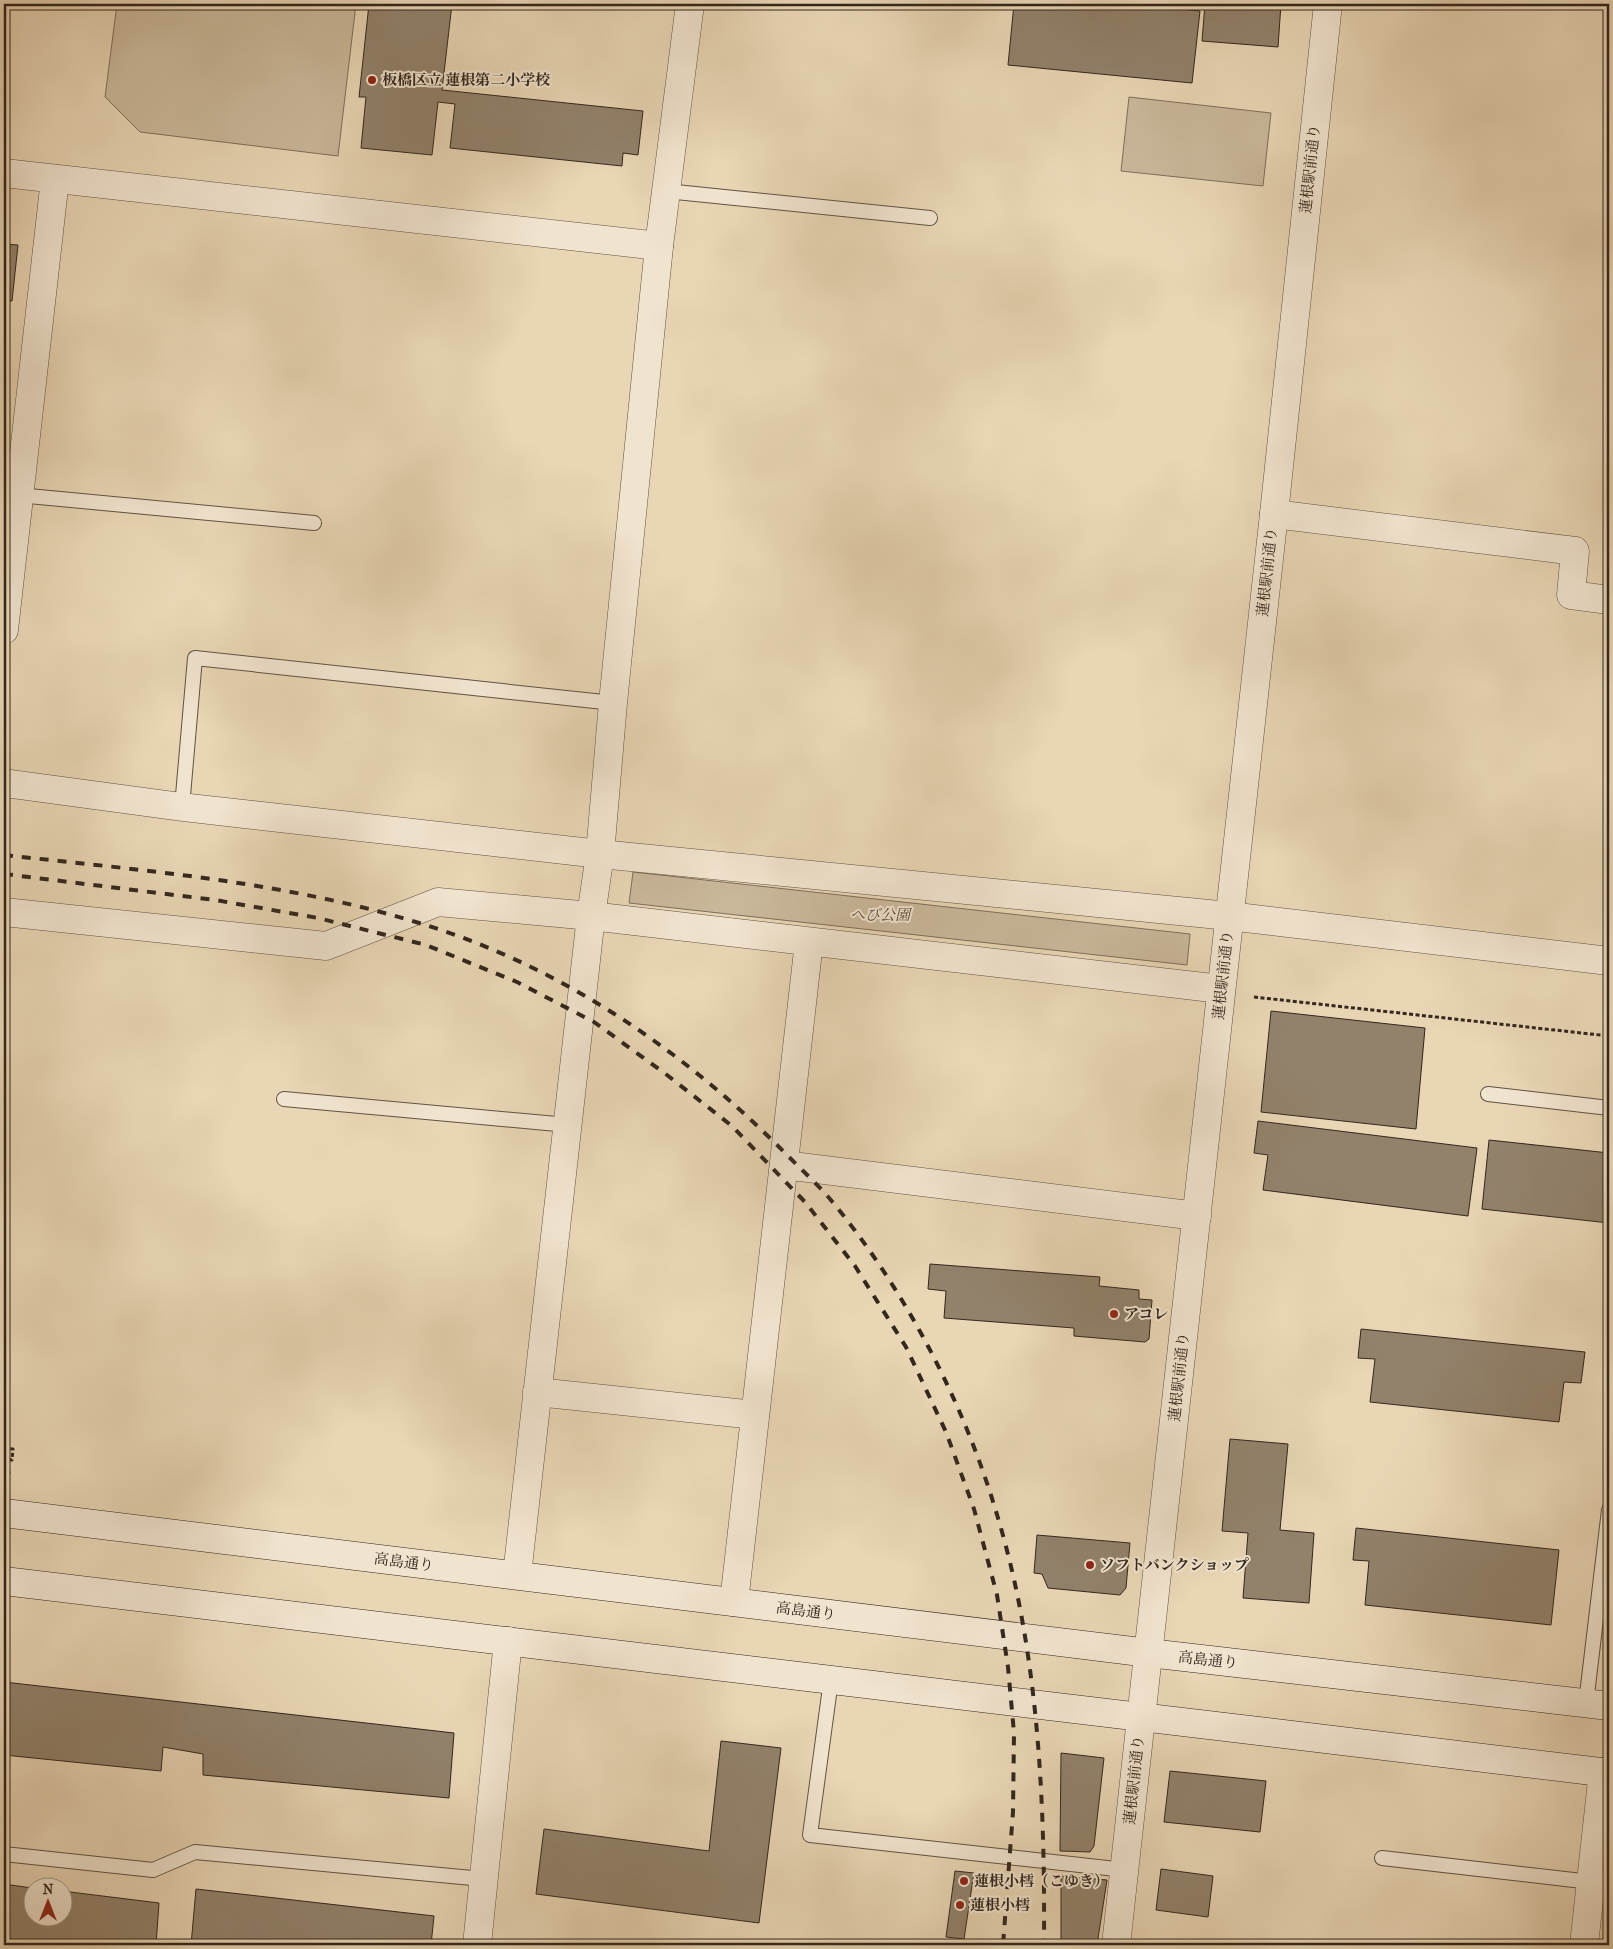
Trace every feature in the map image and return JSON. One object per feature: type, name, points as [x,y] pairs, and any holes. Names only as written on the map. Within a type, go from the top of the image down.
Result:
[{"type":"street","points":[[517,1575],[591,916],[600,854],[612,703],[659,246],[690,4]]},
{"type":"street","name":"蓮根駅前通り","points":[[1116,1945],[1274,514],[1328,4]]},
{"type":"street","points":[[4,174],[659,246]]},
{"type":"street","points":[[4,630],[54,179]]},
{"type":"street","points":[[1274,514],[1574,551],[1571,595],[1609,600]]},
{"type":"street","points":[[4,783],[182,807],[600,854],[1229,916],[1609,961]]},
{"type":"street","points":[[4,912],[326,946],[438,902],[591,916],[1221,989]]},
{"type":"street","points":[[734,1602],[809,942]]},
{"type":"street","points":[[784,1165],[1197,1216]]},
{"type":"street","points":[[538,1392],[755,1415]]},
{"type":"street","name":"高島通り","points":[[4,1513],[1149,1653],[1598,1705]]},
{"type":"street","points":[[4,1581],[1606,1772],[1584,1945]]},
{"type":"street","points":[[477,1945],[508,1641]]},
{"type":"lane","points":[[666,190],[930,218]]},
{"type":"lane","points":[[18,495],[314,523]]},
{"type":"lane","points":[[182,807],[195,658],[612,703]]},
{"type":"lane","points":[[1488,1094],[1609,1108]]},
{"type":"lane","points":[[284,1099],[568,1125]]},
{"type":"lane","points":[[1598,1705],[1609,1510]]},
{"type":"lane","points":[[830,1680],[810,1835],[1125,1870]]},
{"type":"lane","points":[[4,1854],[153,1870],[195,1852],[483,1879]]},
{"type":"lane","points":[[1382,1858],[1591,1882]]},
{"type":"path","points":[[1254,997],[1609,1036]]},
{"type":"path","points":[[4,1448],[13,1449],[12,1460],[4,1459]]},
{"type":"path","points":[[4,1467],[9,1472]]},
{"type":"green space","points":[[117,4],[356,4],[338,156],[140,132],[105,97]]},
{"type":"green space","points":[[1129,97],[1271,113],[1263,186],[1121,171]]},
{"type":"green space","name":"へび公園","points":[[633,872],[1190,934],[1187,965],[629,903]]},
{"type":"building","points":[[369,4],[452,4],[442,90],[643,111],[638,155],[623,153],[622,166],[450,148],[455,104],[438,102],[432,155],[361,148],[366,97],[359,97]]},
{"type":"building","points":[[1014,4],[1129,4],[1200,11],[1192,83],[1008,65]]},
{"type":"building","points":[[1205,4],[1281,4],[1278,47],[1202,41]]},
{"type":"building","points":[[4,244],[18,245],[12,301],[4,301]]},
{"type":"building","points":[[1271,1011],[1425,1028],[1416,1129],[1261,1112]]},
{"type":"building","points":[[1258,1121],[1477,1148],[1468,1216],[1263,1190],[1268,1155],[1254,1153]]},
{"type":"building","points":[[1489,1140],[1609,1153],[1609,1223],[1482,1209]]},
{"type":"building","points":[[930,1264],[1100,1277],[1099,1286],[1139,1290],[1139,1299],[1152,1300],[1149,1339],[1145,1342],[1074,1336],[1074,1328],[944,1318],[946,1291],[928,1289]]},
{"type":"building","points":[[1361,1329],[1585,1352],[1581,1383],[1564,1382],[1559,1422],[1370,1402],[1375,1359],[1358,1358]]},
{"type":"building","points":[[1230,1439],[1288,1444],[1280,1530],[1314,1533],[1309,1603],[1243,1598],[1248,1533],[1222,1531]]},
{"type":"building","points":[[1356,1528],[1559,1550],[1551,1625],[1365,1605],[1369,1561],[1353,1560]]},
{"type":"building","points":[[1037,1535],[1130,1543],[1126,1588],[1120,1595],[1048,1588],[1042,1574],[1034,1573]]},
{"type":"building","points":[[4,1682],[454,1733],[449,1798],[203,1775],[203,1754],[163,1747],[161,1771],[4,1755]]},
{"type":"building","points":[[721,1741],[781,1748],[759,1923],[536,1894],[544,1829],[709,1851]]},
{"type":"building","points":[[1061,1753],[1104,1758],[1094,1846],[1090,1852],[1060,1851]]},
{"type":"building","points":[[1170,1771],[1266,1781],[1260,1832],[1164,1822]]},
{"type":"building","points":[[1161,1869],[1213,1876],[1208,1917],[1156,1910]]},
{"type":"building","name":"蓮根小樰","points":[[955,1871],[974,1873],[964,1939],[946,1937]]},
{"type":"building","points":[[1061,1876],[1107,1880],[1097,1945],[1061,1945]]},
{"type":"building","points":[[4,1884],[22,1887],[22,1926],[72,1926],[72,1892],[159,1903],[156,1945],[4,1945]]},
{"type":"building","points":[[196,1889],[434,1916],[431,1945],[191,1945]]},
{"type":"railway","points":[[4,855],[177,874],[293,892],[350,904],[406,919],[461,937],[551,977],[636,1028],[677,1058],[753,1121],[820,1188],[858,1234],[884,1271],[930,1350],[969,1433],[998,1518],[1012,1570],[1023,1623],[1037,1730],[1043,1838],[1044,1945]]},
{"type":"railway","points":[[4,874],[215,900],[318,918],[426,945],[517,982],[594,1022],[667,1075],[732,1126],[805,1202],[855,1266],[906,1347],[946,1432],[974,1509],[997,1595],[1008,1667],[1014,1733],[1013,1812],[1003,1945]]},
{"type":"place","name":"板橋区立 蓮根第二小学校","points":[[372,80]]},
{"type":"place","name":"アコレ","points":[[1114,1314]]},
{"type":"place","name":"ソフトバンクショップ","points":[[1090,1565]]},
{"type":"place","name":"蓮根小樰（こゆき）","points":[[964,1881]]},
{"type":"place","name":"蓮根小樰","points":[[960,1905]]}]
